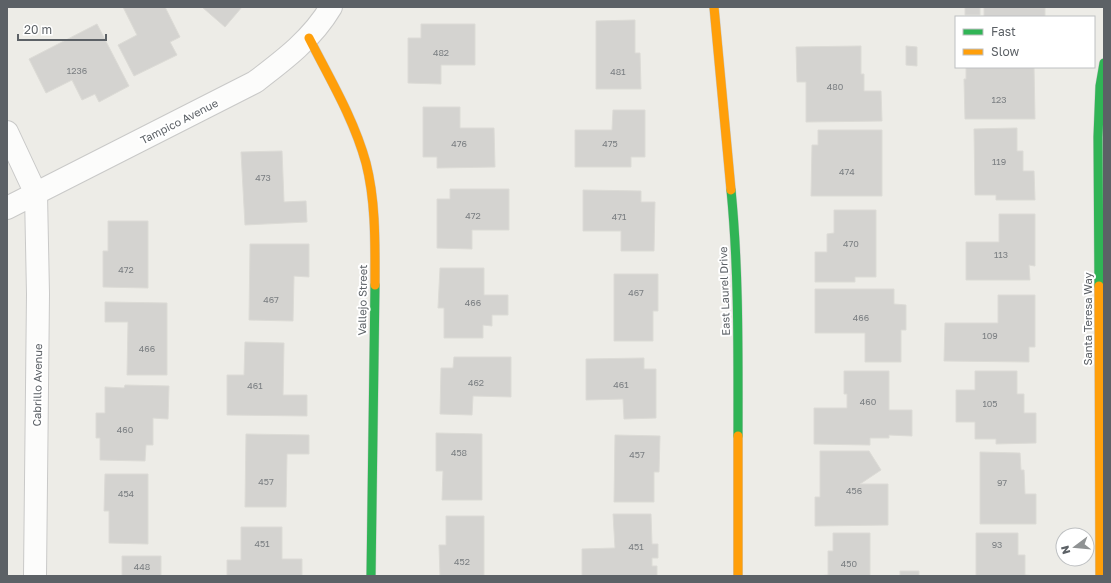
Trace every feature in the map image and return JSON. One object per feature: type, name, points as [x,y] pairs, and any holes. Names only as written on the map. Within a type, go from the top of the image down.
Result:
[{"type":"street","name":"Tampico Avenue","points":[[7,208],[254,82],[282,62],[309,38],[331,7]]},
{"type":"street","name":"East Laurel Drive","points":[[714,7],[734,217],[738,347],[738,576]]},
{"type":"street","name":"Vallejo Street","points":[[309,38],[351,121],[366,164],[374,214],[375,279],[371,576]]},
{"type":"street","name":"Santa Teresa Way","points":[[1100,576],[1098,137],[1100,93],[1104,63]]},
{"type":"street","points":[[7,132],[36,194]]},
{"type":"street","name":"Cabrillo Avenue","points":[[35,576],[38,302],[36,194]]},
{"type":"building","points":[[123,7],[165,7],[180,37],[170,42],[177,55],[134,76],[118,45],[137,35]]},
{"type":"building","points":[[202,7],[242,7],[225,27]]},
{"type":"building","points":[[965,7],[980,7],[980,15],[965,15]]},
{"type":"building","points":[[984,7],[1045,8],[1045,16],[984,16]]},
{"type":"building","points":[[635,20],[635,53],[640,53],[641,89],[596,89],[596,21]]},
{"type":"building","points":[[97,24],[129,86],[99,102],[95,94],[82,100],[72,80],[46,93],[29,59]]},
{"type":"building","points":[[421,24],[475,24],[475,65],[441,65],[441,84],[408,83],[408,38],[421,38]]},
{"type":"building","points":[[861,46],[861,74],[864,74],[864,91],[881,91],[882,121],[806,122],[806,82],[797,82],[796,47]]},
{"type":"building","points":[[906,46],[917,47],[917,66],[906,65]]},
{"type":"building","points":[[966,68],[1034,68],[1035,119],[965,119],[964,79],[966,79]]},
{"type":"building","points":[[423,107],[460,107],[460,128],[494,128],[495,167],[437,168],[437,157],[423,157]]},
{"type":"building","points":[[613,110],[645,110],[645,157],[631,157],[631,167],[575,167],[575,130],[612,130]]},
{"type":"building","points":[[1017,128],[1017,151],[1023,151],[1023,171],[1034,171],[1035,200],[996,200],[996,195],[975,195],[974,129]]},
{"type":"building","points":[[818,130],[882,130],[882,196],[811,196],[812,145],[818,145]]},
{"type":"building","points":[[282,151],[284,202],[306,201],[307,222],[245,225],[241,152]]},
{"type":"building","points":[[450,189],[509,189],[509,230],[472,230],[472,249],[437,248],[437,199],[450,199]]},
{"type":"building","points":[[583,190],[641,191],[641,202],[655,202],[654,251],[621,251],[621,231],[583,231]]},
{"type":"building","points":[[834,210],[876,210],[876,277],[855,277],[855,282],[815,282],[815,252],[827,252],[827,234],[834,233]]},
{"type":"building","points":[[999,214],[1035,214],[1035,266],[1029,265],[1030,280],[966,280],[966,242],[999,242]]},
{"type":"building","points":[[108,221],[148,221],[148,288],[103,287],[103,251],[108,251]]},
{"type":"building","points":[[250,244],[309,244],[309,277],[294,276],[293,321],[249,320]]},
{"type":"building","points":[[440,268],[484,268],[484,295],[508,295],[508,315],[492,315],[492,326],[483,325],[483,338],[444,338],[444,308],[438,308]]},
{"type":"building","points":[[614,274],[658,274],[658,311],[653,311],[653,341],[614,341]]},
{"type":"building","points":[[815,289],[894,289],[894,304],[906,305],[906,330],[901,330],[901,362],[865,362],[865,333],[815,333]]},
{"type":"building","points":[[998,295],[1035,295],[1035,347],[1029,347],[1029,362],[944,361],[945,323],[998,323]]},
{"type":"building","points":[[105,302],[167,303],[167,375],[127,375],[128,322],[105,322]]},
{"type":"building","points":[[245,342],[284,343],[283,395],[307,395],[307,416],[227,415],[227,375],[244,375]]},
{"type":"building","points":[[454,357],[511,357],[511,397],[473,396],[472,415],[440,414],[441,368],[453,368]]},
{"type":"building","points":[[644,358],[644,369],[656,369],[656,418],[624,419],[623,399],[586,400],[586,359]]},
{"type":"building","points":[[844,371],[889,371],[889,410],[912,410],[912,436],[889,435],[889,438],[870,438],[870,445],[814,444],[814,408],[847,408],[847,394],[844,394]]},
{"type":"building","points":[[975,371],[1017,371],[1017,394],[1024,394],[1024,413],[1036,413],[1036,443],[996,444],[996,439],[975,439],[975,422],[956,422],[956,390],[975,390]]},
{"type":"building","points":[[125,385],[169,386],[168,419],[153,418],[153,445],[146,445],[145,461],[100,460],[100,438],[96,438],[96,413],[105,413],[105,387],[124,388]]},
{"type":"building","points":[[436,433],[482,434],[482,500],[442,500],[443,471],[436,471]]},
{"type":"building","points":[[246,434],[309,435],[309,454],[287,454],[286,507],[245,507]]},
{"type":"building","points":[[615,435],[660,436],[659,472],[654,472],[654,502],[614,502]]},
{"type":"building","points":[[820,451],[869,451],[881,470],[860,484],[888,484],[888,525],[815,526],[815,497],[820,497]]},
{"type":"building","points":[[980,452],[1020,453],[1021,470],[1024,470],[1025,494],[1036,494],[1036,524],[980,524]]},
{"type":"building","points":[[105,474],[148,474],[148,544],[109,543],[109,511],[104,511]]},
{"type":"building","points":[[613,514],[651,514],[652,544],[658,544],[658,558],[652,558],[652,566],[657,566],[657,576],[582,576],[582,549],[615,548]]},
{"type":"building","points":[[446,516],[484,516],[484,576],[440,576],[439,545],[446,545]]},
{"type":"building","points":[[241,527],[282,527],[282,559],[302,559],[302,576],[227,576],[227,560],[241,560]]},
{"type":"building","points":[[833,533],[870,533],[870,576],[818,576],[828,575],[828,551],[833,551]]},
{"type":"building","points":[[976,533],[1018,533],[1018,555],[1025,555],[1025,575],[1036,576],[976,576]]},
{"type":"building","points":[[122,556],[161,556],[161,576],[122,576]]},
{"type":"building","points":[[900,571],[919,571],[919,576],[900,576]]},
{"type":"traffic: fast","points":[[1099,286],[1098,137],[1100,86],[1104,63]]},
{"type":"traffic: fast","points":[[731,190],[737,282],[738,436]]},
{"type":"traffic: fast","points":[[371,576],[375,285]]},
{"type":"traffic: slow","points":[[714,7],[731,190]]},
{"type":"traffic: slow","points":[[309,38],[348,115],[366,163],[372,193],[375,239],[375,285]]},
{"type":"traffic: slow","points":[[1099,286],[1100,576]]},
{"type":"traffic: slow","points":[[738,436],[738,576]]}]
